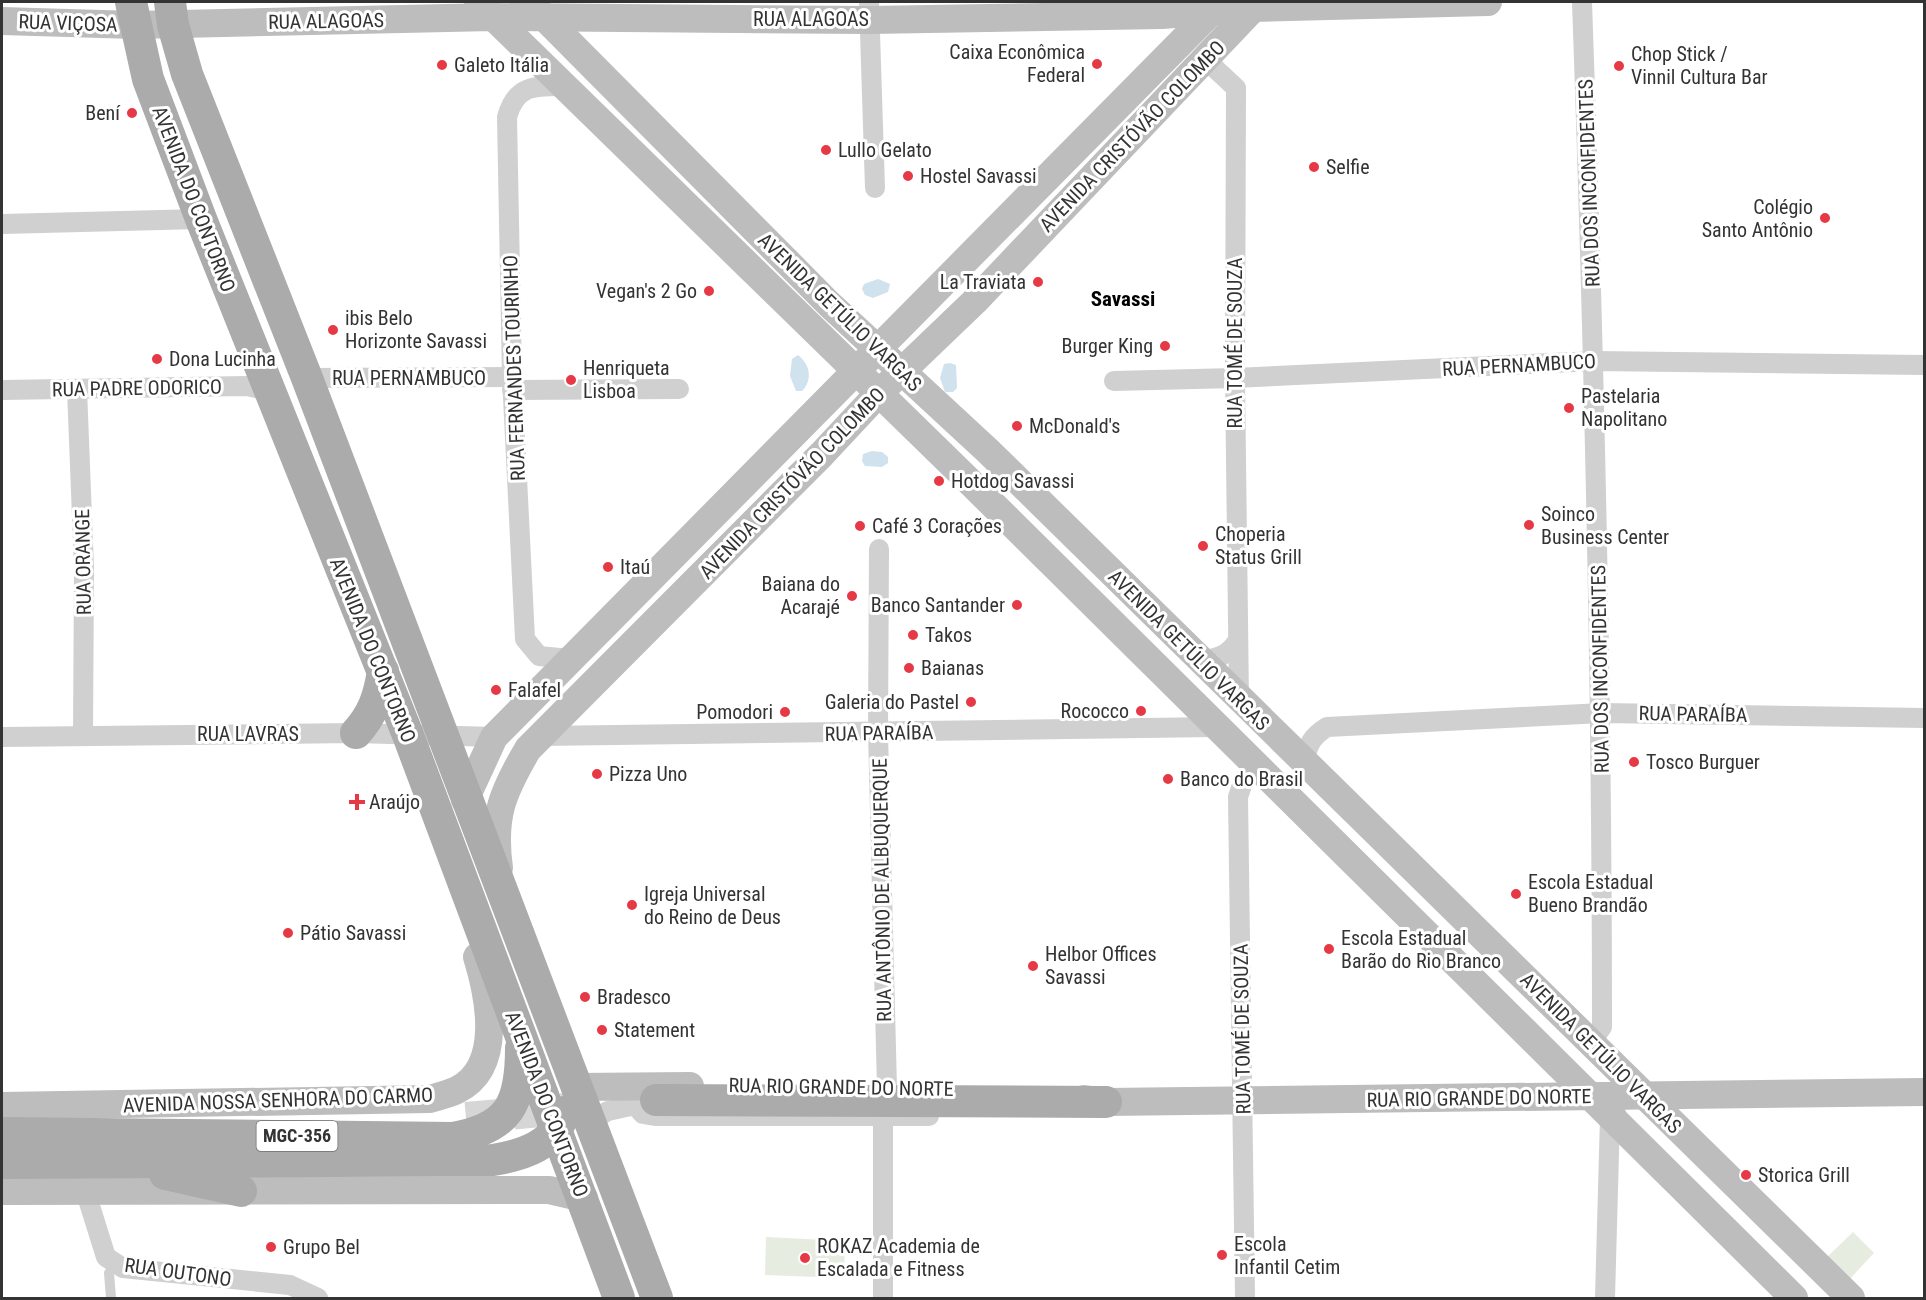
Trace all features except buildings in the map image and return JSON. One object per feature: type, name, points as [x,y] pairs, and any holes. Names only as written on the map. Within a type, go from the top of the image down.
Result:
[{"type":"main road","name":"RUA ALAGOAS","points":[[133,13],[494,7],[544,16],[600,18],[869,11],[1162,15],[1215,7],[1255,5],[1488,2]]},
{"type":"main road","name":"AVENIDA CRISTÓVÃO COLOMBO","points":[[502,894],[495,837],[500,810],[510,779],[528,749],[822,454],[878,394],[974,302],[1206,60],[1255,5]]},
{"type":"main road","name":"AVENIDA GETÚLIO VARGAS","points":[[494,7],[534,56],[564,86],[1794,1299]]},
{"type":"main road","name":"AVENIDA CRISTÓVÃO COLOMBO","points":[[465,800],[494,737],[1215,7]]},
{"type":"main road","name":"AVENIDA DO CONTORNO","points":[[133,13],[148,79],[270,395],[408,735],[520,1038],[584,1198],[619,1299]]},
{"type":"main road","name":"RUA VIÇOSA","points":[[2,21],[133,13]]},
{"type":"main road","name":"AVENIDA DO CONTORNO","points":[[172,13],[187,74],[307,378],[444,736],[465,800],[657,1299]]},
{"type":"main road","points":[[1162,15],[1173,37],[1172,52]]},
{"type":"main road","name":"AVENIDA GETÚLIO VARGAS","points":[[544,16],[876,351],[988,451],[1851,1299]]},
{"type":"main road","points":[[534,56],[543,40],[544,16]]},
{"type":"main road","points":[[581,52],[600,18]]},
{"type":"main road","points":[[356,733],[370,717],[379,696],[383,671]]},
{"type":"main road","points":[[457,865],[456,827],[465,800]]},
{"type":"main road","name":"AVENIDA NOSSA SENHORA DO CARMO","points":[[10,1106],[430,1099],[458,1090],[475,1076],[485,1054],[490,1025],[488,993],[460,905],[457,865]]},
{"type":"main road","name":"AVENIDA NOSSA SENHORA DO CARMO","points":[[2,1133],[453,1138],[479,1133],[496,1124],[512,1105],[521,1079],[520,1038]]},
{"type":"main road","points":[[1546,1098],[1562,1087],[1562,1070]]},
{"type":"main road","points":[[557,1132],[569,1094],[571,1076]]},
{"type":"main road","name":"RUA RIO GRANDE DO NORTE","points":[[571,1076],[645,1097],[886,1088],[1029,1089],[1106,1102],[1924,1092]]},
{"type":"main road","points":[[645,1097],[1106,1102]]},
{"type":"main road","points":[[10,1106],[101,1122]]},
{"type":"main road","points":[[2,1133],[101,1122],[466,1118]]},
{"type":"main road","name":"MGC-356","points":[[2,1163],[493,1161],[533,1149],[557,1132]]},
{"type":"main road","points":[[109,1162],[241,1191]]},
{"type":"main road","points":[[2,1191],[549,1190],[584,1198]]},
{"type":"street","name":"RUA DOS INCONFIDENTES","points":[[1582,2],[1595,361],[1602,713],[1602,1027],[1597,1034],[1585,1037]]},
{"type":"street","points":[[869,11],[875,188]]},
{"type":"street","name":"RUA TOMÉ DE SOUZA","points":[[1206,60],[1236,88],[1235,378],[1239,700]]},
{"type":"street","name":"RUA FERNANDES TOURINHO","points":[[564,86],[539,86],[518,93],[507,117],[512,383],[525,639],[538,656],[570,659]]},
{"type":"street","points":[[2,224],[201,219]]},
{"type":"street","name":"RUA PERNAMBUCO","points":[[1114,381],[1235,378],[1595,361],[1924,365]]},
{"type":"street","name":"RUA PERNAMBUCO","points":[[307,378],[679,389]]},
{"type":"street","name":"RUA PADRE ODORICO","points":[[2,390],[247,386],[260,389],[270,395]]},
{"type":"street","name":"RUA ORANGE","points":[[77,389],[84,568],[83,735]]},
{"type":"street","name":"RUA ANTÔNIO DE ALBUQUERQUE","points":[[879,549],[879,733],[886,1088]]},
{"type":"street","points":[[1200,661],[1221,657],[1232,651],[1238,640]]},
{"type":"street","name":"RUA PARAÍBA","points":[[1304,762],[1309,744],[1315,735],[1327,727],[1602,713],[1924,718]]},
{"type":"street","name":"RUA PARAÍBA","points":[[541,736],[1216,727]]},
{"type":"street","name":"RUA LAVRAS","points":[[2,737],[356,733],[494,737]]},
{"type":"street","name":"RUA TOMÉ DE SOUZA","points":[[1245,1299],[1238,797],[1244,779],[1259,769]]},
{"type":"street","points":[[1605,1299],[1610,1117],[1625,1105],[1645,1096]]},
{"type":"street","name":"RUA RIO GRANDE DO NORTE","points":[[588,1122],[608,1111],[645,1097],[644,1114],[656,1116],[883,1118],[1030,1111],[1106,1102]]},
{"type":"street","points":[[883,1118],[883,1299]]},
{"type":"street","name":"RUA OUTONO","points":[[85,1190],[108,1265],[290,1285],[318,1299]]},
{"type":"lane","points":[[108,1265],[111,1299]]},
{"type":"shaded area","points":[[1853,1232],[1874,1253],[1845,1284],[1823,1261]]},
{"type":"shaded area","name":"ROKAZ Academia de Escalada e Fitness","points":[[766,1237],[845,1241],[844,1278],[765,1275]]},
{"type":"water","points":[[878,279],[890,284],[888,292],[873,298],[865,295],[862,289],[864,284]]},
{"type":"water","points":[[798,355],[809,372],[808,382],[802,391],[796,391],[790,376],[792,359]]},
{"type":"water","points":[[944,364],[956,365],[957,388],[953,392],[945,392],[940,378]]},
{"type":"water","points":[[872,451],[882,452],[888,457],[888,463],[882,467],[865,466],[862,461],[863,454]]},
{"type":"tunnel","points":[[466,1118],[575,1108]]},
{"type":"place","name":"Caixa Econômica Federal","points":[[1097,64]]},
{"type":"place","name":"Galeto Itália","points":[[442,65]]},
{"type":"place","name":"Chop Stick / Vinnil Cultura Bar","points":[[1619,66]]},
{"type":"place","name":"Bení","points":[[132,113]]},
{"type":"place","name":"Lullo Gelato","points":[[826,150]]},
{"type":"place","name":"Selfie","points":[[1314,167]]},
{"type":"place","name":"Hostel Savassi","points":[[908,176]]},
{"type":"place","name":"Colégio Santo Antônio","points":[[1825,218]]},
{"type":"place","name":"La Traviata","points":[[1038,282]]},
{"type":"place","name":"Vegan's 2 Go","points":[[709,291]]},
{"type":"place","name":"ibis Belo Horizonte Savassi","points":[[333,330]]},
{"type":"place","name":"Burger King","points":[[1165,346]]},
{"type":"place","name":"Dona Lucinha","points":[[157,359]]},
{"type":"place","name":"Henriqueta Lisboa","points":[[571,380]]},
{"type":"place","name":"Pastelaria Napolitano","points":[[1569,408]]},
{"type":"place","name":"McDonald's","points":[[1017,426]]},
{"type":"place","name":"Hotdog Savassi","points":[[939,481]]},
{"type":"place","name":"Soinco Business Center","points":[[1529,525]]},
{"type":"place","name":"Café 3 Corações","points":[[860,526]]},
{"type":"place","name":"Choperia Status Grill","points":[[1203,546]]},
{"type":"place","name":"Itaú","points":[[608,567]]},
{"type":"place","name":"Baiana do Acarajé","points":[[852,596]]},
{"type":"place","name":"Banco Santander","points":[[1017,605]]},
{"type":"place","name":"Takos","points":[[913,635]]},
{"type":"place","name":"Baianas","points":[[909,668]]},
{"type":"place","name":"Falafel","points":[[496,690]]},
{"type":"place","name":"Galeria do Pastel","points":[[971,702]]},
{"type":"place","name":"Rococco","points":[[1141,711]]},
{"type":"place","name":"Pomodori","points":[[785,712]]},
{"type":"place","name":"Tosco Burguer","points":[[1634,762]]},
{"type":"place","name":"Pizza Uno","points":[[597,774]]},
{"type":"place","name":"Banco do Brasil","points":[[1168,779]]},
{"type":"place","name":"Araújo","points":[[357,802]]},
{"type":"place","name":"Escola Estadual Bueno Brandão","points":[[1516,894]]},
{"type":"place","name":"Igreja Universal do Reino de Deus","points":[[632,905]]},
{"type":"place","name":"Pátio Savassi","points":[[288,933]]},
{"type":"place","name":"Escola Estadual Barão do Rio Branco","points":[[1329,949]]},
{"type":"place","name":"Helbor Offices Savassi","points":[[1033,966]]},
{"type":"place","name":"Bradesco","points":[[585,997]]},
{"type":"place","name":"Statement","points":[[602,1030]]},
{"type":"place","name":"Storica Grill","points":[[1746,1175]]},
{"type":"place","name":"Grupo Bel","points":[[271,1247]]},
{"type":"place","name":"Escola Infantil Cetim","points":[[1222,1255]]},
{"type":"place","name":"ROKAZ Academia de Escalada e Fitness","points":[[805,1258]]},
{"type":"district","name":"Savassi","points":[[1123,299]]}]
